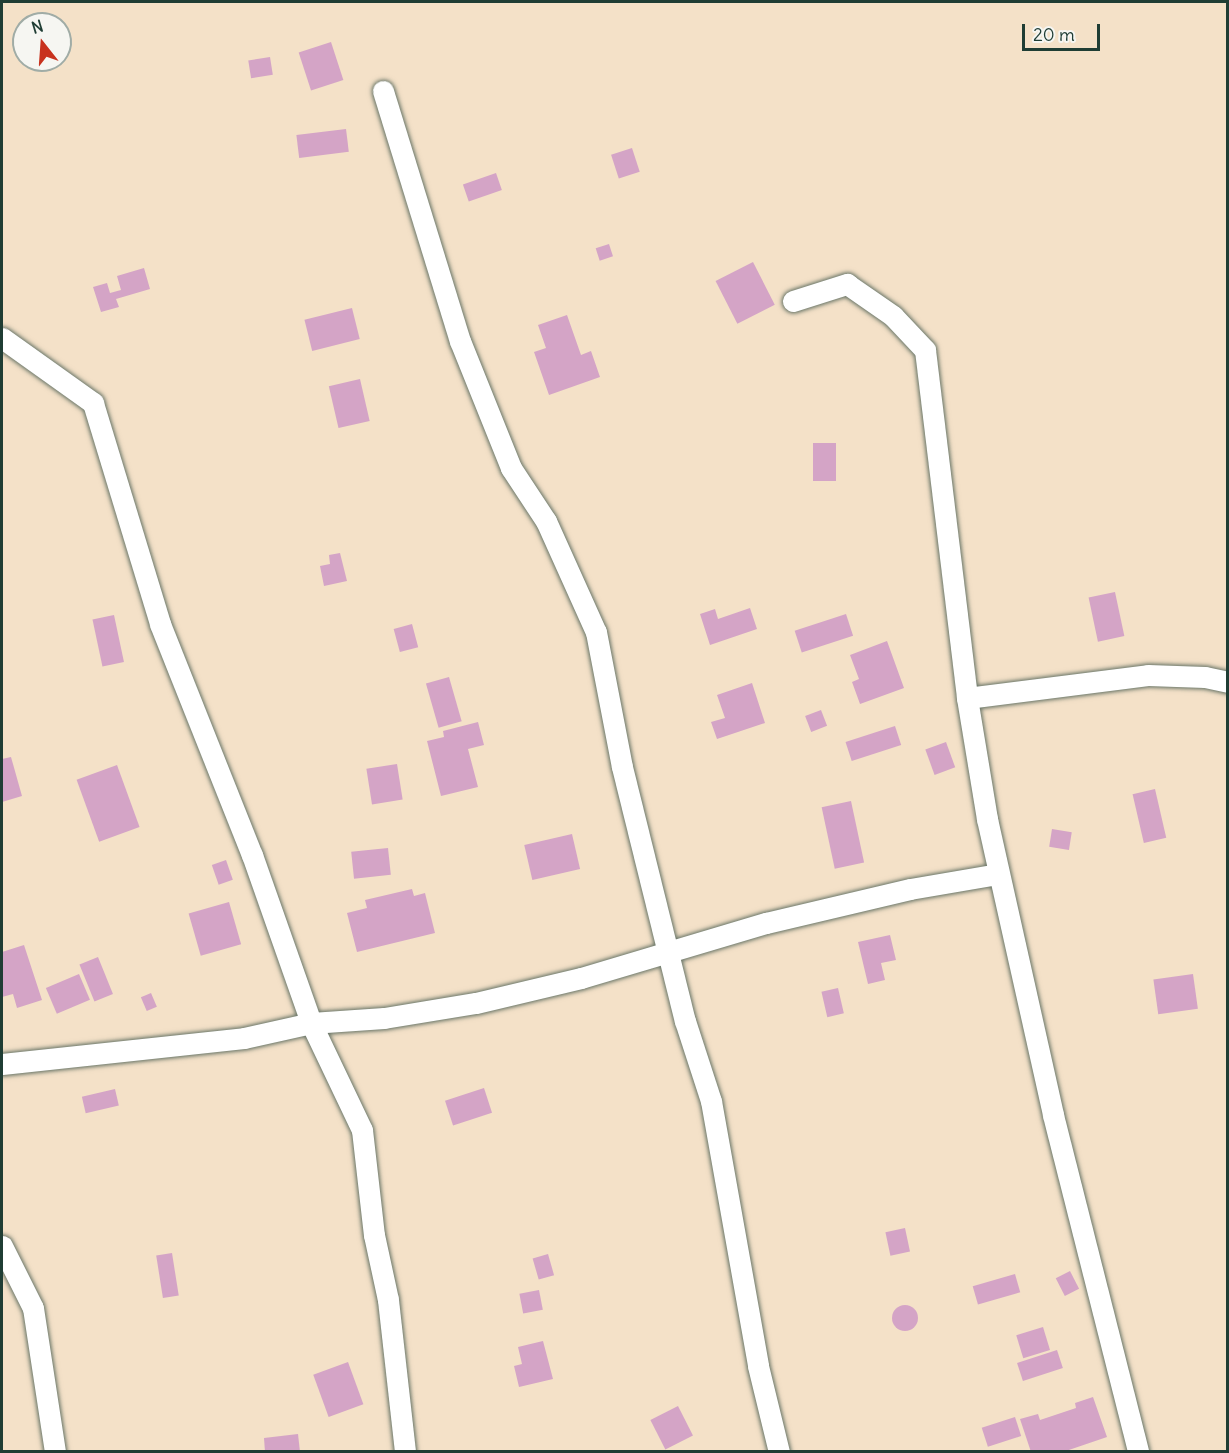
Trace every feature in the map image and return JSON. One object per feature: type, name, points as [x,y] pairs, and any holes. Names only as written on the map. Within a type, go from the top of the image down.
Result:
[{"type":"street","points":[[383,91],[460,341],[511,468],[546,521],[596,632],[622,767],[670,952],[685,1021],[711,1101],[758,1366],[779,1452]]},
{"type":"street","points":[[793,301],[847,284],[893,316],[925,350],[967,698],[998,874],[1053,1115],[1138,1452]]},
{"type":"street","points":[[2,338],[93,403],[160,624],[252,855],[311,1023],[362,1130],[374,1235],[388,1300],[405,1452]]},
{"type":"street","points":[[967,698],[1148,675],[1205,676],[1227,682]]},
{"type":"street","points":[[2,1064],[244,1038],[311,1023],[384,1018],[476,1003],[670,952],[766,923],[909,889],[998,874]]},
{"type":"street","points":[[2,1246],[33,1308],[55,1452]]},
{"type":"building","points":[[331,42],[343,80],[311,91],[299,53]]},
{"type":"building","points":[[270,57],[273,75],[251,78],[248,60]]},
{"type":"building","points":[[346,129],[349,152],[299,158],[296,135]]},
{"type":"building","points":[[632,148],[640,172],[619,179],[611,155]]},
{"type":"building","points":[[496,173],[502,190],[469,201],[463,184]]},
{"type":"building","points":[[609,244],[613,256],[600,261],[596,248]]},
{"type":"building","points":[[753,262],[775,305],[737,324],[716,281]]},
{"type":"building","points":[[144,268],[150,289],[116,299],[119,307],[101,312],[93,287],[107,283],[110,293],[121,290],[117,276]]},
{"type":"building","points":[[352,308],[360,339],[312,351],[304,320]]},
{"type":"building","points":[[567,315],[581,355],[591,351],[600,377],[549,395],[534,352],[546,348],[538,325]]},
{"type":"building","points":[[360,379],[370,421],[338,428],[329,386]]},
{"type":"building","points":[[813,443],[836,443],[836,481],[813,481]]},
{"type":"building","points":[[340,553],[347,581],[324,586],[320,566],[330,564],[329,555]]},
{"type":"building","points":[[1115,592],[1124,636],[1098,642],[1089,598]]},
{"type":"building","points":[[750,608],[757,629],[710,645],[700,614],[715,609],[718,619]]},
{"type":"building","points":[[846,614],[853,636],[802,653],[795,631]]},
{"type":"building","points":[[114,615],[124,662],[102,667],[92,620]]},
{"type":"building","points":[[412,624],[418,647],[400,652],[394,629]]},
{"type":"building","points":[[887,641],[904,688],[860,704],[852,682],[859,679],[850,655]]},
{"type":"building","points":[[449,677],[462,721],[439,728],[426,684]]},
{"type":"building","points":[[752,683],[765,723],[717,739],[711,722],[725,718],[717,695]]},
{"type":"building","points":[[821,710],[827,726],[811,732],[805,716]]},
{"type":"building","points":[[478,722],[484,745],[468,749],[478,787],[441,796],[427,741],[444,737],[443,731]]},
{"type":"building","points":[[895,726],[901,745],[852,761],[846,742]]},
{"type":"building","points":[[946,742],[955,767],[935,775],[925,750]]},
{"type":"building","points":[[11,757],[22,796],[2,802],[2,759]]},
{"type":"building","points":[[397,764],[403,800],[372,804],[366,769]]},
{"type":"building","points":[[117,765],[140,827],[99,842],[77,780]]},
{"type":"building","points":[[1155,789],[1166,838],[1144,843],[1133,794]]},
{"type":"building","points":[[851,801],[864,863],[835,869],[822,807]]},
{"type":"building","points":[[1052,829],[1072,832],[1069,850],[1049,847]]},
{"type":"building","points":[[572,834],[580,869],[532,880],[524,845]]},
{"type":"building","points":[[388,848],[391,875],[354,879],[351,852]]},
{"type":"building","points":[[226,860],[233,880],[219,885],[212,865]]},
{"type":"building","points":[[412,889],[414,896],[425,893],[435,933],[357,952],[347,913],[367,908],[365,900]]},
{"type":"building","points":[[229,902],[241,944],[201,956],[189,914]]},
{"type":"building","points":[[890,935],[896,960],[881,963],[885,980],[868,984],[858,942]]},
{"type":"building","points":[[24,945],[42,1000],[17,1008],[13,994],[2,997],[2,952]]},
{"type":"building","points":[[98,957],[113,994],[94,1002],[79,964]]},
{"type":"building","points":[[79,974],[90,1000],[57,1014],[46,988]]},
{"type":"building","points":[[1193,974],[1198,1009],[1158,1014],[1153,980]]},
{"type":"building","points":[[838,988],[844,1013],[827,1017],[821,992]]},
{"type":"building","points":[[151,993],[157,1007],[147,1011],[141,997]]},
{"type":"building","points":[[484,1088],[492,1113],[453,1125],[445,1101]]},
{"type":"building","points":[[115,1089],[119,1106],[86,1113],[82,1097]]},
{"type":"building","points":[[905,1228],[910,1251],[890,1256],[885,1232]]},
{"type":"building","points":[[172,1253],[179,1295],[163,1298],[156,1256]]},
{"type":"building","points":[[548,1254],[554,1275],[539,1280],[533,1258]]},
{"type":"building","points":[[1070,1271],[1079,1289],[1065,1296],[1056,1278]]},
{"type":"building","points":[[1015,1274],[1020,1292],[978,1304],[973,1286]]},
{"type":"building","points":[[539,1290],[543,1310],[523,1313],[519,1294]]},
{"type":"building","points":[[905,1305],[914,1309],[918,1318],[914,1327],[905,1331],[896,1327],[892,1318],[896,1309]]},
{"type":"building","points":[[1043,1327],[1050,1350],[1023,1358],[1016,1335]]},
{"type":"building","points":[[543,1341],[553,1379],[519,1387],[514,1366],[522,1364],[518,1347]]},
{"type":"building","points":[[1057,1350],[1063,1368],[1023,1381],[1017,1363]]},
{"type":"building","points":[[348,1362],[363,1404],[329,1417],[313,1375]]},
{"type":"building","points":[[1093,1397],[1107,1437],[1063,1452],[1031,1452],[1020,1419],[1038,1414],[1040,1420],[1076,1408],[1075,1403]]},
{"type":"building","points":[[678,1406],[693,1435],[665,1449],[650,1420]]},
{"type":"building","points":[[1015,1417],[1021,1436],[988,1447],[982,1428]]},
{"type":"building","points":[[298,1434],[300,1452],[265,1452],[264,1438]]}]
